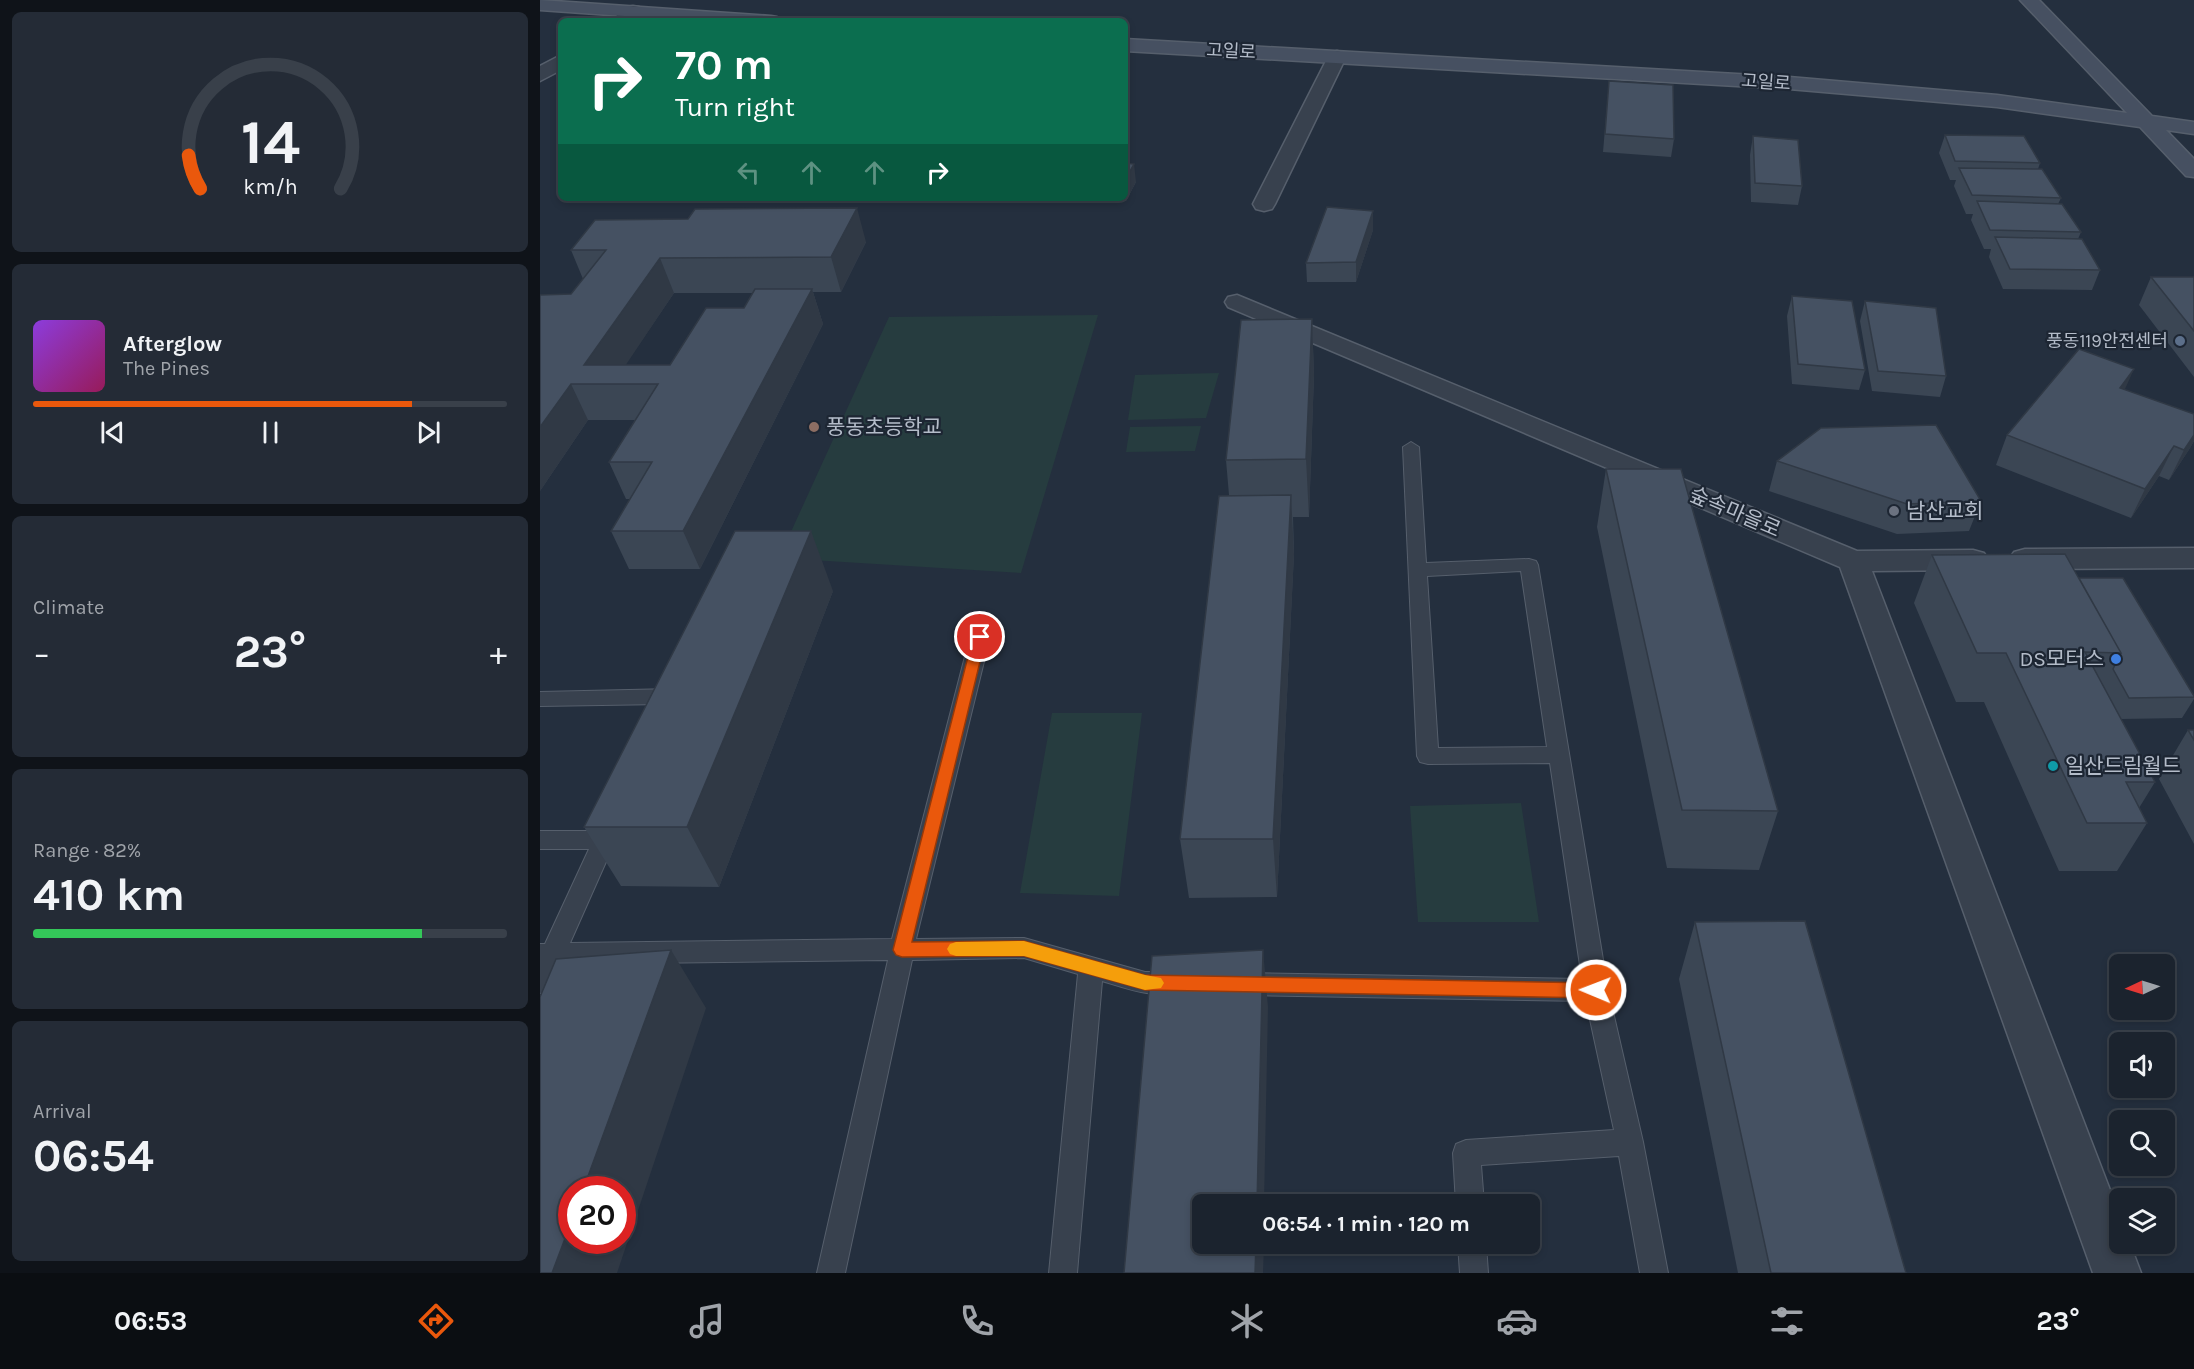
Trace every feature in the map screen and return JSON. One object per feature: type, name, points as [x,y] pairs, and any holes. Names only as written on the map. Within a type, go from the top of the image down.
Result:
[{"type":"main road","points":[[2029,0],[2194,171]]},
{"type":"main road","points":[[540,5],[626,16],[684,18]]},
{"type":"main road","name":"고일로","points":[[1128,45],[1789,83],[1997,101],[2194,128]]},
{"type":"street","points":[[1264,204],[1337,57]]},
{"type":"street","points":[[540,75],[558,63]]},
{"type":"street","name":"숲속마을로","points":[[1237,302],[1853,561],[2194,558]]},
{"type":"street","points":[[1853,561],[2117,1273]]},
{"type":"lane","points":[[1411,447],[1428,756],[1558,755]]},
{"type":"lane","points":[[1417,570],[1529,565],[1596,990],[1630,1143],[1654,1273]]},
{"type":"lane","points":[[831,1273],[902,950],[980,637]]},
{"type":"lane","points":[[540,699],[673,696],[663,716]]},
{"type":"lane","points":[[540,982],[546,954],[619,809]]},
{"type":"lane","points":[[540,840],[604,840]]},
{"type":"lane","points":[[546,954],[1024,948],[1145,983],[1596,990]]},
{"type":"lane","points":[[1062,1273],[1091,968]]},
{"type":"lane","points":[[1469,1194],[1466,1154],[1630,1143]]},
{"type":"lane","points":[[1473,1254],[1474,1273]]},
{"type":"green space","points":[[1098,315],[1021,573],[779,558],[889,317]]},
{"type":"green space","points":[[1219,373],[1206,418],[1128,420],[1135,375]]},
{"type":"green space","points":[[1201,426],[1195,451],[1126,452],[1130,427]]},
{"type":"green space","points":[[1052,713],[1142,713],[1119,896],[1020,893]]},
{"type":"green space","points":[[1521,803],[1539,922],[1418,922],[1410,806]]},
{"type":"building","points":[[1609,81],[1673,85],[1674,139],[1605,134]]},
{"type":"building","points":[[1945,135],[2024,136],[2040,163],[1955,161]]},
{"type":"building","points":[[1753,136],[1798,140],[1802,186],[1755,183]]},
{"type":"building","points":[[1128,163],[1134,164],[1128,175]]},
{"type":"building","points":[[1959,168],[2042,169],[2061,198],[1972,195]]},
{"type":"building","points":[[1977,201],[2062,204],[2081,232],[1990,230]]},
{"type":"building","points":[[1327,207],[1373,211],[1356,262],[1306,263]]},
{"type":"building","points":[[857,208],[831,257],[660,258],[584,365],[670,365],[706,308],[744,308],[755,289],[812,289],[683,531],[611,531],[652,462],[609,462],[658,384],[571,384],[540,427],[540,295],[571,294],[606,250],[571,250],[595,220],[688,219],[695,209]]},
{"type":"building","points":[[1995,237],[2082,239],[2100,270],[2010,269]]},
{"type":"building","points":[[2151,277],[2194,277],[2194,331]]},
{"type":"building","points":[[1792,296],[1852,301],[1865,370],[1798,364]]},
{"type":"building","points":[[1865,301],[1936,308],[1946,376],[1878,371]]},
{"type":"building","points":[[1312,319],[1306,459],[1226,460],[1241,320]]},
{"type":"building","points":[[2079,349],[2134,369],[2120,388],[2194,414],[2194,435],[2184,450],[2174,446],[2145,489],[2007,435]]},
{"type":"building","points":[[1936,425],[1981,501],[1907,504],[1777,461],[1821,428]]},
{"type":"building","points":[[1606,469],[1681,469],[1778,811],[1682,810]]},
{"type":"building","points":[[1291,495],[1273,839],[1180,839],[1219,496]]},
{"type":"building","points":[[735,531],[811,531],[687,827],[584,827]]},
{"type":"building","points":[[2065,554],[2121,653],[2085,652],[2155,782],[2126,782],[2147,823],[2087,823],[2006,653],[1977,653],[1932,555]]},
{"type":"building","points":[[2079,578],[2123,578],[2194,697],[2129,698],[2113,669],[2121,653]]},
{"type":"building","points":[[2188,730],[2194,730],[2194,740]]},
{"type":"building","points":[[1805,921],[1906,1273],[1771,1273],[1695,922]]},
{"type":"building","points":[[671,950],[588,1176],[558,1176],[559,1254],[552,1273],[540,1273],[540,997],[556,959]]},
{"type":"building","points":[[1263,950],[1257,1194],[1192,1194],[1192,1254],[1256,1254],[1255,1273],[1124,1273],[1152,956]]},
{"type":"slow traffic","points":[[956,949],[1024,948],[1145,983],[1155,983]]},
{"type":"place","name":"풍동119안전센터","points":[[2180,341]]},
{"type":"place","name":"풍동초등학교","points":[[814,427]]},
{"type":"place","name":"남산교회","points":[[1894,511]]},
{"type":"place","name":"DS모터스","points":[[2116,659]]},
{"type":"place","name":"일산드림월드","points":[[2053,766]]},
{"type":"route","points":[[980,637],[902,950],[1024,948],[1145,983],[1596,990]]}]
